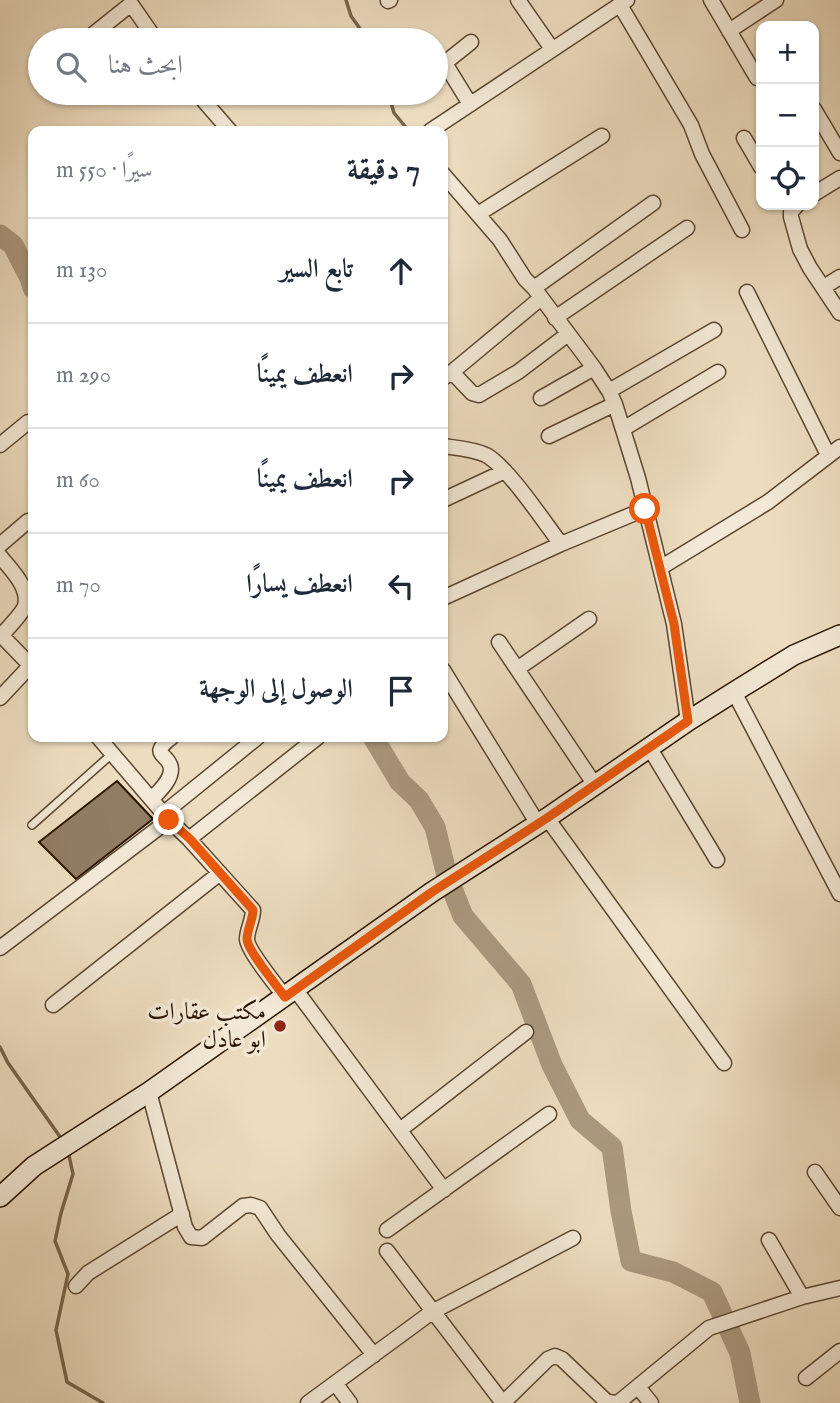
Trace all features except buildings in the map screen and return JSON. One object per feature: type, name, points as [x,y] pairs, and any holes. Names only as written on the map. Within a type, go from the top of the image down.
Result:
[{"type":"main road","points":[[1,1194],[34,1166],[149,1092],[432,892],[688,721],[794,655],[840,635]]},
{"type":"street","points":[[518,0],[552,49]]},
{"type":"street","points":[[711,0],[756,76]]},
{"type":"street","points":[[729,31],[776,0]]},
{"type":"street","points":[[101,28],[132,2],[148,28]]},
{"type":"street","points":[[437,126],[624,2],[691,125],[702,154],[742,230]]},
{"type":"street","points":[[448,60],[471,42]]},
{"type":"street","points":[[448,68],[470,104]]},
{"type":"street","points":[[207,105],[226,126]]},
{"type":"street","points":[[819,117],[840,153]]},
{"type":"street","points":[[478,214],[602,136]]},
{"type":"street","points":[[744,138],[756,158]]},
{"type":"street","points":[[819,191],[840,178]]},
{"type":"street","points":[[448,180],[500,240],[526,279],[594,368],[612,397],[645,509],[674,624],[688,721]]},
{"type":"street","points":[[448,374],[537,293],[653,203]]},
{"type":"street","points":[[791,210],[800,249],[840,313]]},
{"type":"street","points":[[555,318],[687,228]]},
{"type":"street","points":[[824,288],[840,277]]},
{"type":"street","points":[[660,568],[768,502],[834,451],[747,292]]},
{"type":"street","points":[[550,436],[714,330]]},
{"type":"street","points":[[448,376],[479,395],[517,372],[568,334]]},
{"type":"street","points":[[541,398],[594,368]]},
{"type":"street","points":[[623,429],[718,372]]},
{"type":"street","points":[[0,445],[28,422]]},
{"type":"street","points":[[448,447],[468,449],[487,456],[505,471],[561,544]]},
{"type":"street","points":[[448,498],[505,471]]},
{"type":"street","points":[[448,596],[645,509]]},
{"type":"street","points":[[0,545],[28,521]]},
{"type":"street","points":[[0,556],[23,586],[26,597],[25,608],[0,635],[28,663]]},
{"type":"street","points":[[517,669],[589,619]]},
{"type":"street","points":[[499,642],[595,785]]},
{"type":"street","points":[[0,698],[28,671]]},
{"type":"street","points":[[448,678],[542,821],[724,1063]]},
{"type":"street","points":[[734,692],[840,894]]},
{"type":"street","points":[[103,742],[253,910],[247,940],[251,950],[290,993],[400,1130],[443,1190]]},
{"type":"street","points":[[152,799],[170,774],[171,767],[161,751],[162,745],[166,742]]},
{"type":"street","points":[[0,948],[167,816],[252,742]]},
{"type":"street","points":[[190,839],[312,742]]},
{"type":"street","points":[[649,747],[717,860]]},
{"type":"street","points":[[53,1005],[220,873]]},
{"type":"street","points":[[400,1130],[526,1032]]},
{"type":"street","points":[[149,1092],[185,1227],[191,1237],[202,1238],[243,1206],[260,1208],[278,1236],[374,1354]]},
{"type":"street","points":[[387,1230],[549,1114]]},
{"type":"street","points":[[815,1172],[840,1208]]},
{"type":"street","points":[[76,1286],[88,1273],[182,1214]]},
{"type":"street","points":[[308,1403],[432,1312],[573,1238]]},
{"type":"street","points":[[769,1240],[802,1297]]},
{"type":"street","points":[[387,1251],[503,1403],[548,1359],[555,1356],[562,1359],[606,1401],[619,1402],[709,1328],[802,1297],[840,1288]]},
{"type":"street","points":[[806,1378],[840,1351]]},
{"type":"street","points":[[335,1383],[350,1403]]},
{"type":"street","points":[[638,1387],[651,1403]]},
{"type":"lane","points":[[32,825],[113,753]]},
{"type":"waterway","points":[[346,0],[351,16],[360,28]]},
{"type":"waterway","points":[[392,105],[394,113],[405,126]]},
{"type":"waterway","points":[[0,235],[13,245],[28,274]]},
{"type":"waterway","points":[[376,742],[400,782],[419,800],[435,827],[447,876],[463,916],[521,984],[552,1065],[580,1120],[612,1147],[631,1261],[673,1272],[712,1292],[740,1353],[750,1403]]},
{"type":"waterway","points":[[0,1047],[8,1063],[63,1141]]},
{"type":"waterway","points":[[68,1151],[73,1174],[55,1241],[68,1274],[56,1330],[67,1382],[103,1403]]},
{"type":"place","name":"مكتب عقارات ابو عادل","points":[[280,1026]]},
{"type":"route","points":[[169,820],[190,839],[253,910],[247,940],[251,950],[285,997],[432,892],[547,818],[688,721],[674,624],[645,509]]}]
